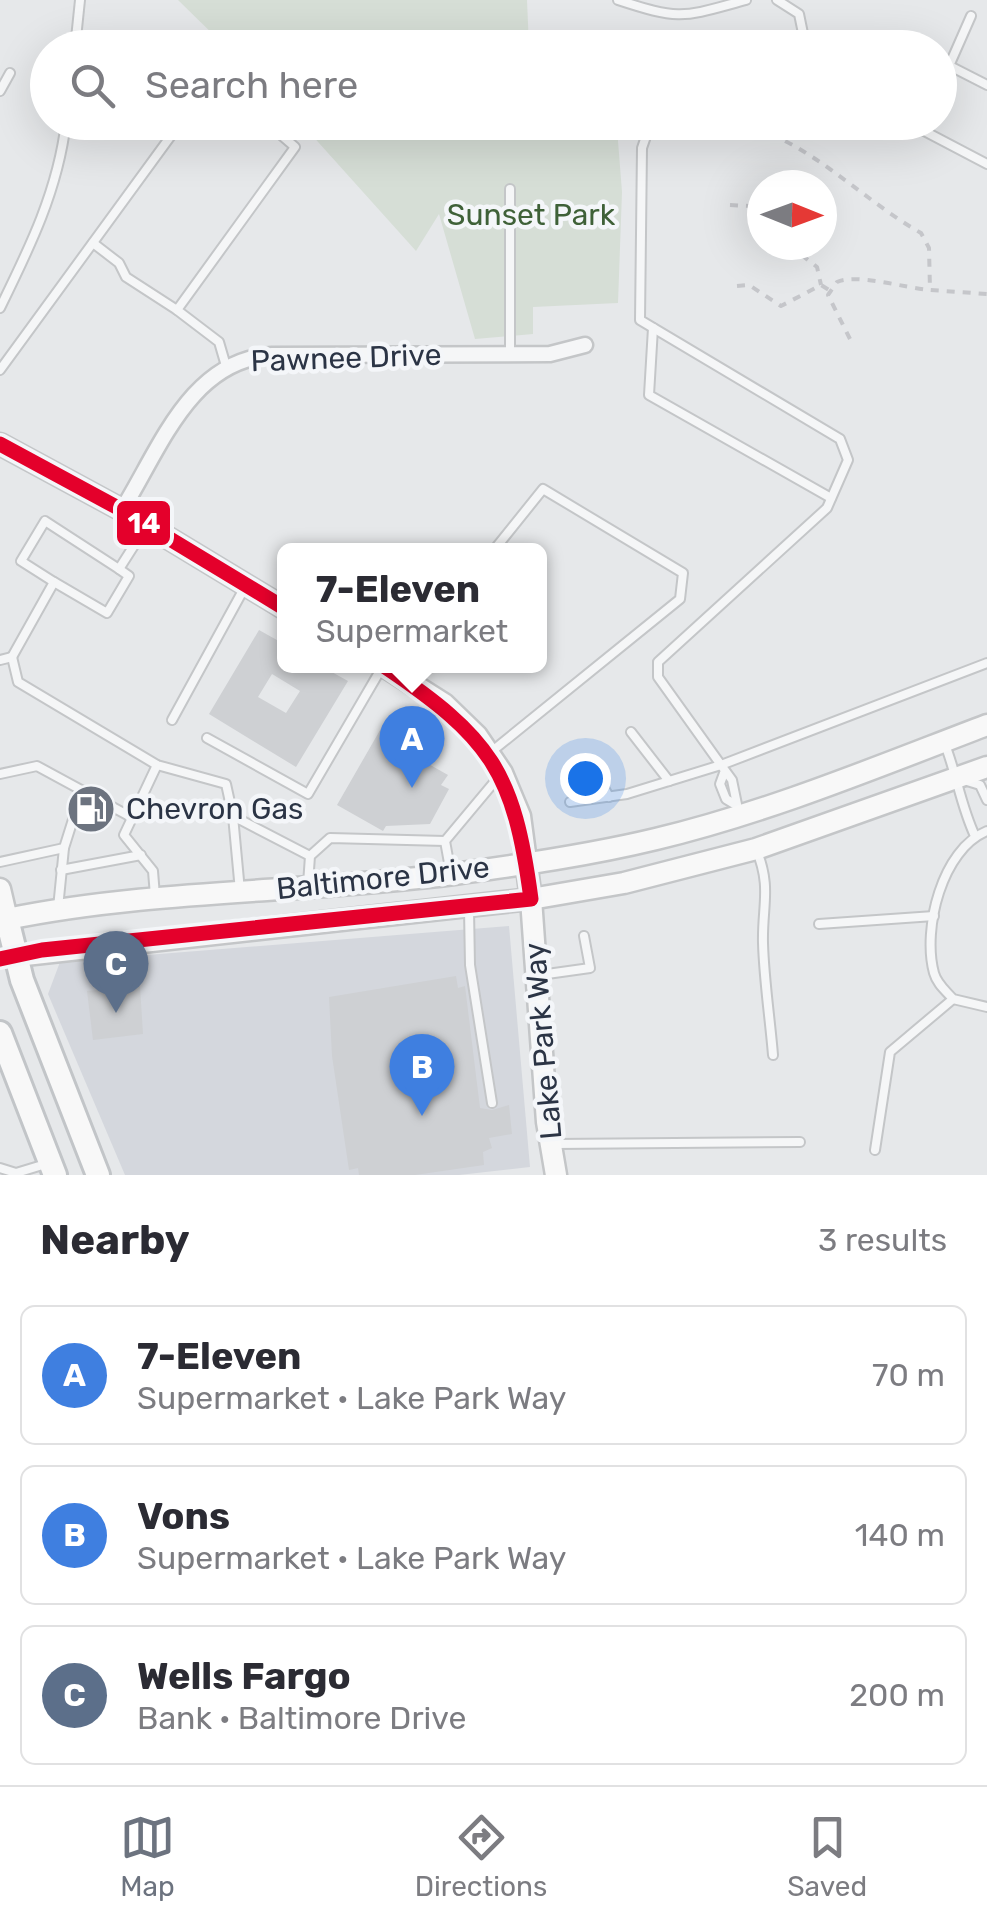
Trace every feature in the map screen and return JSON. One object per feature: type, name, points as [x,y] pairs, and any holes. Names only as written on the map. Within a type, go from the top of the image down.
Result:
[{"type":"main road","points":[[1,448],[122,510],[277,604]]},
{"type":"main road","name":"Lake Park Way","points":[[400,673],[444,704],[490,754],[520,816],[556,1175]]},
{"type":"main road","name":"Baltimore Drive","points":[[4,920],[308,884],[451,874],[656,840],[987,725]]},
{"type":"main road","name":"Baltimore Drive","points":[[8,958],[531,899],[662,876],[756,849],[987,768]]},
{"type":"main road","points":[[738,810],[756,849]]},
{"type":"main road","points":[[0,889],[8,958],[98,1175]]},
{"type":"main road","points":[[0,1033],[7,1072],[52,1169]]},
{"type":"street","name":"Pawnee Drive","points":[[122,510],[190,397],[226,366],[272,355],[550,354],[585,345]]},
{"type":"lane","points":[[77,30],[80,0]]},
{"type":"lane","points":[[618,0],[660,14],[692,17],[720,4],[746,0]]},
{"type":"lane","points":[[777,0],[799,14],[802,30]]},
{"type":"lane","points":[[957,43],[971,16]]},
{"type":"lane","points":[[957,70],[987,85]]},
{"type":"lane","points":[[0,91],[10,73]]},
{"type":"lane","points":[[0,308],[37,233],[61,166],[64,140]]},
{"type":"lane","points":[[0,370],[169,140]]},
{"type":"lane","points":[[178,310],[296,147],[288,140]]},
{"type":"lane","points":[[645,140],[640,320],[840,439],[848,460],[827,508],[658,662],[658,677],[732,780],[738,810]]},
{"type":"lane","points":[[941,140],[987,164]]},
{"type":"lane","points":[[510,189],[510,353]]},
{"type":"lane","points":[[93,244],[118,263],[126,277],[178,310],[218,342],[226,366]]},
{"type":"lane","points":[[653,328],[649,394],[831,498]]},
{"type":"lane","points":[[490,754],[680,598],[683,573],[543,489],[500,543]]},
{"type":"lane","points":[[45,522],[129,576],[107,613],[54,582],[21,561],[45,522]]},
{"type":"lane","points":[[119,570],[147,526]]},
{"type":"lane","points":[[54,582],[12,657],[18,682],[157,765],[226,784],[240,892]]},
{"type":"lane","points":[[172,720],[246,585]]},
{"type":"lane","points":[[0,660],[12,657]]},
{"type":"lane","points":[[570,802],[609,797],[722,769],[987,663]]},
{"type":"lane","points":[[207,738],[308,794],[387,673]]},
{"type":"lane","points":[[631,732],[669,781]]},
{"type":"lane","points":[[944,742],[958,778],[957,795],[975,836]]},
{"type":"lane","points":[[156,900],[154,870],[124,835],[157,765]]},
{"type":"lane","points":[[592,765],[609,797]]},
{"type":"lane","points":[[0,774],[38,766],[132,817]]},
{"type":"lane","points":[[451,874],[446,841],[502,773]]},
{"type":"lane","points":[[958,778],[980,785],[987,800]]},
{"type":"lane","points":[[58,911],[64,848],[82,791]]},
{"type":"lane","points":[[232,816],[310,856]]},
{"type":"lane","points":[[987,831],[975,836],[949,868],[934,916],[933,970],[953,999],[987,1007]]},
{"type":"lane","points":[[308,884],[310,856],[330,838],[446,841]]},
{"type":"lane","points":[[0,862],[64,848]]},
{"type":"lane","points":[[756,849],[765,870],[768,908],[763,939],[774,1055]]},
{"type":"lane","points":[[60,870],[141,855]]},
{"type":"lane","points":[[469,905],[470,964],[492,1103]]},
{"type":"lane","points":[[819,924],[934,916]]},
{"type":"lane","points":[[536,976],[590,968],[584,936]]},
{"type":"lane","points":[[874,1150],[890,1052],[953,999]]},
{"type":"lane","points":[[551,1144],[800,1142]]},
{"type":"lane","points":[[0,1168],[16,1173],[52,1169]]},
{"type":"path","points":[[782,140],[921,233],[929,248],[930,290]]},
{"type":"path","points":[[730,205],[747,206]]},
{"type":"path","points":[[808,260],[817,267],[821,285],[829,290],[850,339]]},
{"type":"path","points":[[829,290],[849,277],[880,286],[987,294]]},
{"type":"path","points":[[737,286],[749,285],[781,306],[821,285]]},
{"type":"shaded area","points":[[509,926],[530,1167],[459,1175],[125,1175],[48,994],[60,962]]},
{"type":"green space","points":[[178,0],[527,0],[528,30],[209,30]]},
{"type":"green space","name":"Sunset Park","points":[[316,140],[618,140],[622,192],[618,303],[533,307],[533,334],[475,339],[439,214],[416,251]]},
{"type":"building","points":[[259,630],[277,640],[277,673],[334,673],[348,681],[296,767],[209,714]],"holes":[[[272,674],[300,691],[286,713],[258,697]]]},
{"type":"building","points":[[383,725],[431,753],[425,762],[448,775],[441,785],[449,789],[430,824],[386,826],[383,831],[337,805]]},
{"type":"building","points":[[456,976],[458,988],[465,986],[480,1108],[492,1110],[509,1105],[512,1134],[489,1138],[492,1148],[483,1152],[484,1165],[415,1175],[359,1175],[358,1168],[349,1170],[332,1056],[329,997]]},
{"type":"building","points":[[140,986],[143,1034],[93,1040],[87,991]]},
{"type":"transit line","name":"14","points":[[0,444],[122,510],[277,604]]},
{"type":"transit line","name":"14","points":[[0,959],[42,950],[531,899],[516,819],[491,761],[450,715],[394,673]]},
{"type":"place","name":"7-Eleven","points":[[412,788]]},
{"type":"place","name":"Chevron Gas","points":[[91,809]]},
{"type":"place","name":"Wells Fargo","points":[[116,1013]]},
{"type":"place","name":"Vons","points":[[422,1116]]}]
